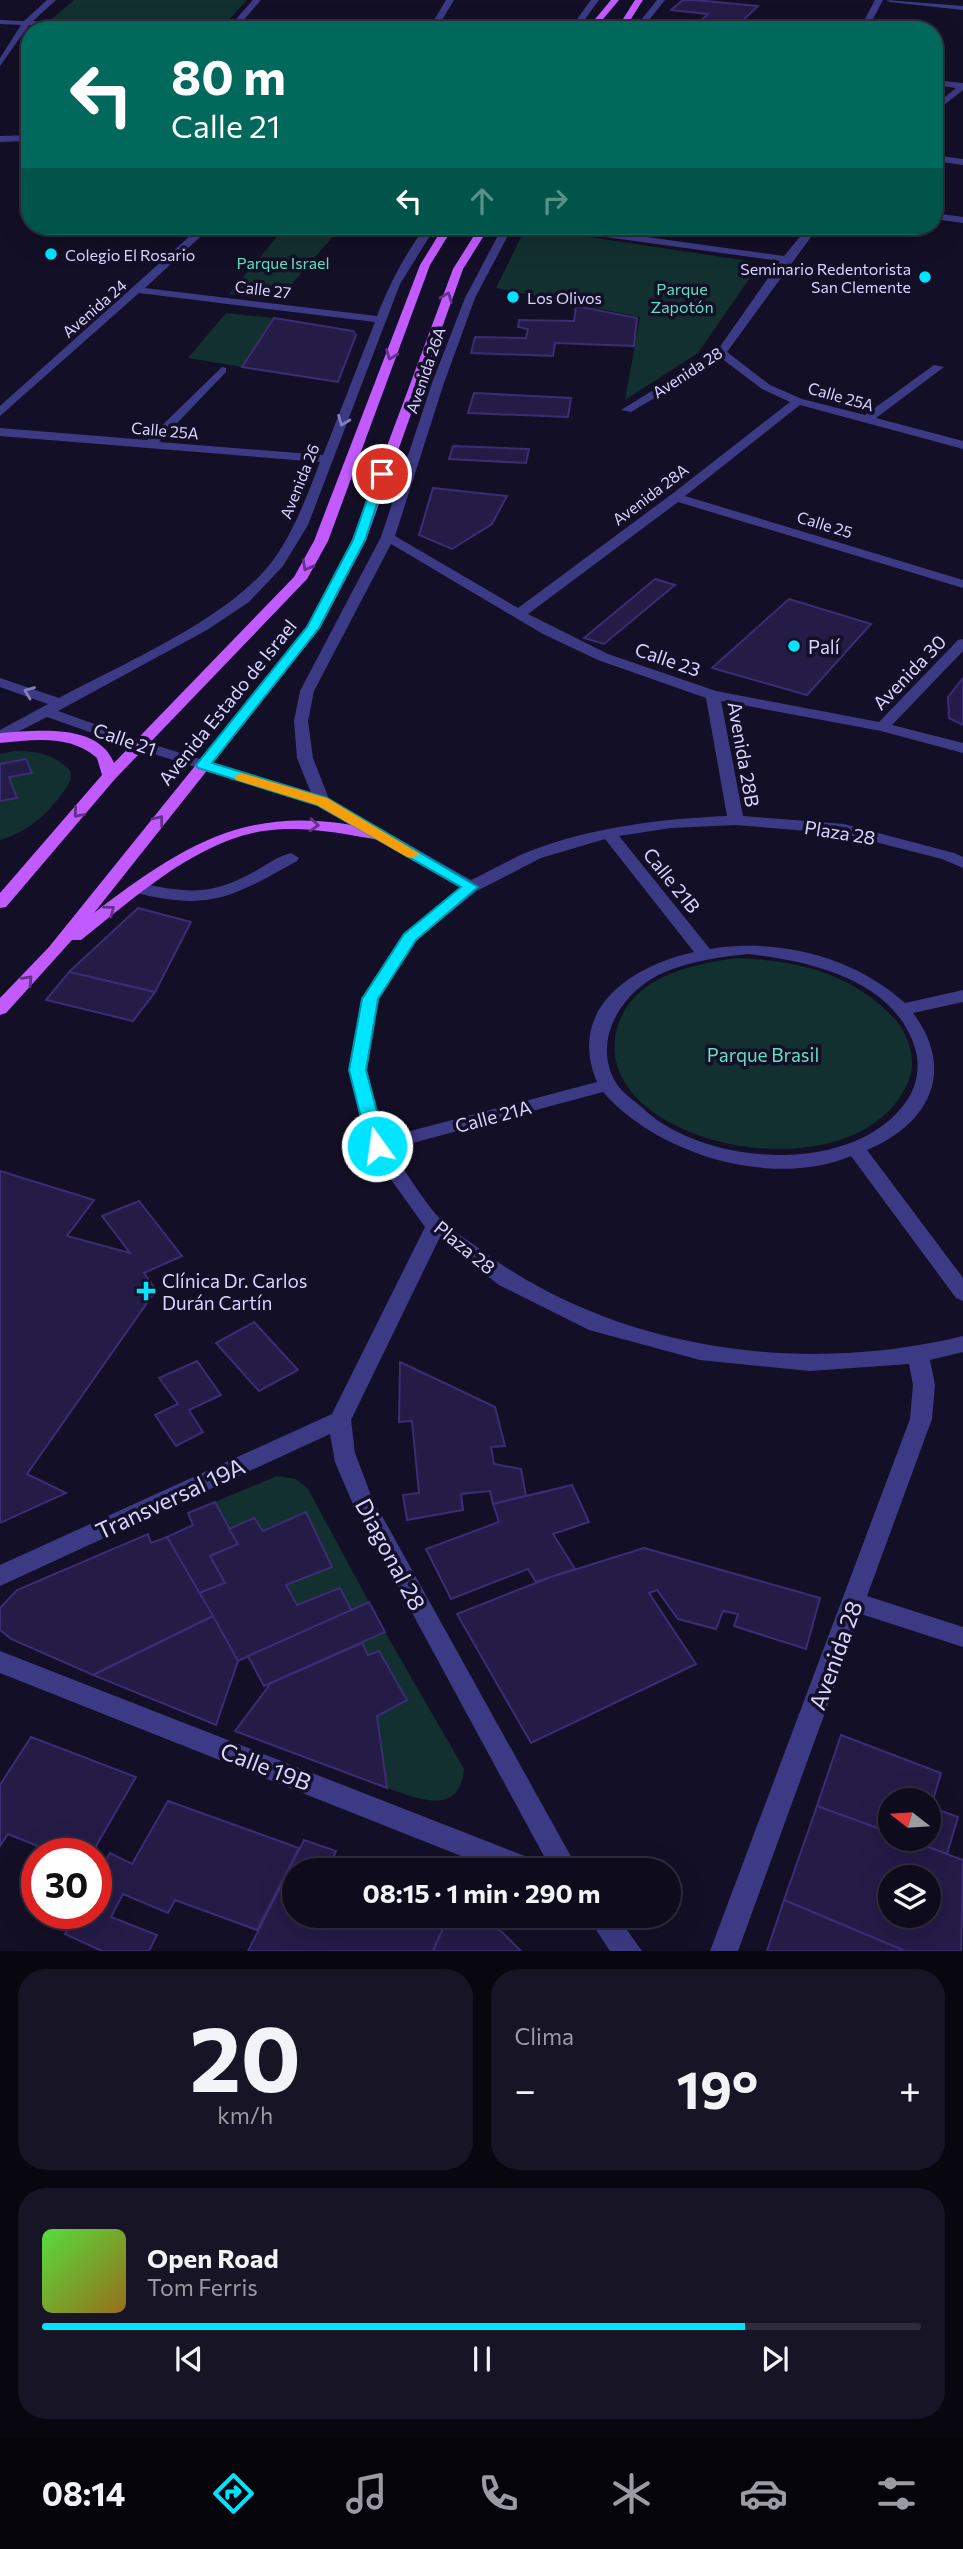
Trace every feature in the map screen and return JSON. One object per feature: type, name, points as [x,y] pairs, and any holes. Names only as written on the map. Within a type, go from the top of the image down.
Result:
[{"type":"main road","points":[[598,21],[615,0]]},
{"type":"main road","points":[[626,21],[639,0]]},
{"type":"main road","name":"Avenida Estado de Israel","points":[[0,903],[110,776],[300,579],[321,541],[425,265],[443,235]]},
{"type":"main road","name":"Avenida Estado de Israel","points":[[0,1009],[55,951],[313,628],[359,540],[458,269],[479,235]]},
{"type":"main road","points":[[0,737],[60,736],[80,741],[102,754],[110,776]]},
{"type":"main road","points":[[55,951],[138,888],[210,842],[255,827],[292,824],[379,835]]},
{"type":"street","points":[[28,21],[52,0]]},
{"type":"street","points":[[237,21],[257,0]]},
{"type":"street","points":[[437,21],[450,0]]},
{"type":"street","points":[[580,21],[595,0]]},
{"type":"street","points":[[644,21],[661,0]]},
{"type":"street","points":[[868,21],[879,0]]},
{"type":"street","points":[[890,0],[963,8]]},
{"type":"street","points":[[0,22],[21,22]]},
{"type":"street","points":[[0,64],[21,31]]},
{"type":"street","points":[[943,83],[963,86]]},
{"type":"street","points":[[943,103],[963,86]]},
{"type":"street","points":[[0,139],[21,138]]},
{"type":"street","points":[[943,159],[963,162]]},
{"type":"street","points":[[943,217],[963,220]]},
{"type":"street","name":"Avenida 24","points":[[0,412],[197,235]]},
{"type":"street","name":"Avenida 26","points":[[0,737],[202,627],[244,599],[278,563],[302,525],[404,267],[425,235]]},
{"type":"street","name":"Avenida 26A","points":[[322,802],[305,758],[302,721],[307,691],[388,537],[470,298],[503,235]]},
{"type":"street","points":[[612,235],[787,259]]},
{"type":"street","name":"Avenida 28","points":[[627,411],[721,354],[807,235]]},
{"type":"street","name":"Calle 27","points":[[139,290],[383,320]]},
{"type":"street","name":"Calle 25A","points":[[721,354],[766,387],[798,401],[963,445]]},
{"type":"street","points":[[866,420],[938,367]]},
{"type":"street","points":[[150,444],[222,370]]},
{"type":"street","name":"Avenida 28A","points":[[520,613],[676,497],[798,401]]},
{"type":"street","name":"Calle 25A","points":[[0,432],[327,459]]},
{"type":"street","name":"Calle 25","points":[[676,497],[963,584]]},
{"type":"street","name":"Calle 23","points":[[388,537],[548,631],[603,657],[713,695],[882,727],[963,748]]},
{"type":"street","name":"Avenida 30","points":[[882,727],[963,643]]},
{"type":"street","points":[[0,682],[52,707]]},
{"type":"street","name":"Avenida 28B","points":[[713,695],[736,820]]},
{"type":"street","name":"Calle 21","points":[[52,707],[141,745],[322,802],[471,887]]},
{"type":"street","name":"Plaza 28","points":[[963,863],[948,856],[844,829],[736,820],[671,823],[608,833],[535,855],[471,887],[410,937],[370,999],[358,1070],[377,1146],[435,1226],[506,1280],[596,1324],[700,1352],[810,1363],[918,1355],[963,1343]]},
{"type":"street","name":"Calle 21B","points":[[608,833],[704,953]]},
{"type":"street","points":[[138,888],[210,896],[244,884],[291,858]]},
{"type":"street","points":[[748,949],[793,953],[836,965],[874,985],[904,1009],[922,1039],[927,1070],[917,1101],[893,1128],[856,1149],[802,1161],[742,1159],[685,1144],[639,1118],[608,1085],[597,1051],[603,1017],[625,988],[660,966],[704,953],[748,949]]},
{"type":"street","points":[[904,1009],[963,996]]},
{"type":"street","name":"Calle 21A","points":[[377,1146],[608,1085]]},
{"type":"street","points":[[856,1149],[963,1293]]},
{"type":"street","points":[[340,1420],[435,1226]]},
{"type":"street","name":"Avenida 28","points":[[724,1951],[920,1419],[924,1385],[918,1355]]},
{"type":"street","name":"Transversal 19A","points":[[0,1576],[340,1420]]},
{"type":"street","name":"Diagonal 28","points":[[340,1420],[340,1443],[346,1466],[363,1502],[559,1858]]},
{"type":"street","points":[[854,1602],[963,1637]]},
{"type":"street","name":"Calle 19B","points":[[0,1662],[498,1858]]},
{"type":"street","points":[[610,1928],[628,1951]]},
{"type":"green space","points":[[74,0],[247,0],[228,21],[52,19]]},
{"type":"green space","name":"Parque Israel","points":[[278,235],[334,235],[278,300],[229,294]]},
{"type":"green space","name":"Parque Zapotón","points":[[522,235],[576,235],[749,261],[756,269],[698,353],[625,400],[640,317],[496,288]]},
{"type":"green space","points":[[226,313],[274,318],[242,367],[188,358]]},
{"type":"green space","points":[[14,751],[51,757],[70,770],[71,780],[58,800],[41,817],[22,831],[0,840],[0,801],[17,797],[9,777],[31,773],[0,764],[0,754]]},
{"type":"green space","name":"Parque Brasil","points":[[735,958],[779,962],[821,971],[859,989],[893,1017],[907,1038],[912,1064],[909,1080],[881,1118],[837,1141],[785,1149],[730,1144],[680,1128],[640,1101],[618,1067],[618,1025],[626,1008],[650,984],[666,976],[683,969]]},
{"type":"green space","points":[[277,1476],[296,1479],[308,1489],[369,1602],[352,1611],[339,1589],[297,1605],[286,1585],[305,1512],[263,1531],[229,1529],[215,1502]]},
{"type":"green space","points":[[385,1632],[464,1769],[454,1794],[445,1799],[423,1799],[387,1788],[377,1716],[406,1700],[379,1651],[368,1655],[362,1643]]},
{"type":"building","points":[[683,0],[758,6],[742,21],[700,21],[708,14],[671,10]]},
{"type":"building","points":[[576,306],[637,318],[634,346],[555,343],[553,356],[471,353],[475,337],[526,338],[528,329],[518,327],[519,320],[574,321]]},
{"type":"building","points":[[274,318],[353,331],[356,335],[338,382],[242,367]]},
{"type":"building","points":[[474,393],[571,398],[568,417],[468,413]]},
{"type":"building","points":[[453,446],[529,449],[526,463],[449,459]]},
{"type":"building","points":[[433,488],[507,496],[492,524],[452,549],[419,535]]},
{"type":"building","points":[[655,579],[675,585],[604,644],[584,638]]},
{"type":"building","name":"Palí","points":[[789,599],[871,624],[807,695],[712,668]]},
{"type":"building","points":[[963,678],[963,725],[949,718],[948,697]]},
{"type":"building","points":[[26,759],[32,773],[9,777],[17,798],[0,801],[0,764]]},
{"type":"building","points":[[138,908],[191,922],[155,992],[69,972]]},
{"type":"building","points":[[69,972],[155,992],[133,1021],[46,1000]]},
{"type":"building","points":[[0,1171],[94,1200],[67,1236],[130,1253],[102,1216],[139,1201],[182,1256],[144,1273],[156,1290],[27,1474],[66,1493],[0,1523]]},
{"type":"building","points":[[254,1322],[298,1370],[259,1391],[216,1343]]},
{"type":"building","points":[[197,1361],[221,1395],[189,1410],[203,1432],[176,1446],[155,1415],[178,1404],[159,1378]]},
{"type":"building","points":[[400,1362],[495,1407],[505,1446],[491,1447],[494,1464],[521,1469],[526,1496],[493,1504],[490,1491],[461,1494],[463,1510],[407,1520],[403,1495],[419,1493],[412,1421],[399,1422]]},
{"type":"building","points":[[572,1485],[589,1522],[553,1534],[575,1569],[536,1582],[528,1569],[451,1599],[426,1549],[499,1522],[493,1504]]},
{"type":"building","points":[[215,1502],[238,1544],[210,1556],[225,1583],[199,1593],[167,1537],[193,1525],[188,1513]]},
{"type":"building","points":[[306,1512],[332,1567],[286,1585],[297,1605],[340,1588],[352,1611],[238,1661],[199,1593],[225,1583],[210,1556],[238,1544],[229,1529],[254,1518],[263,1531]]},
{"type":"building","points":[[148,1534],[151,1543],[167,1537],[213,1616],[93,1675],[11,1639],[0,1630],[0,1608],[17,1590]]},
{"type":"building","points":[[644,1548],[820,1598],[806,1649],[734,1626],[738,1614],[723,1611],[716,1629],[678,1619],[657,1590],[649,1593],[696,1664],[531,1743],[457,1614],[551,1577]]},
{"type":"building","points":[[369,1602],[385,1632],[264,1686],[248,1656]]},
{"type":"building","points":[[213,1616],[238,1661],[216,1725],[93,1675]]},
{"type":"building","points":[[362,1643],[368,1655],[379,1651],[407,1700],[377,1716],[387,1788],[235,1731],[271,1683]]},
{"type":"building","points":[[841,1735],[941,1773],[937,1788],[878,1788],[878,1828],[817,1806]]},
{"type":"building","points":[[31,1737],[136,1777],[101,1838],[21,1839],[8,1834],[0,1846],[0,1785]]},
{"type":"building","points":[[168,1801],[299,1848],[294,1858],[282,1858],[282,1881],[257,1930],[175,1900],[168,1913],[123,1894],[112,1915],[112,1854],[132,1864]]},
{"type":"building","points":[[817,1806],[878,1828],[878,1852],[942,1852],[963,1860],[961,1951],[905,1951],[784,1900]]},
{"type":"building","points":[[942,1811],[958,1817],[947,1854],[942,1852]]},
{"type":"building","points":[[304,1840],[336,1851],[333,1858],[295,1858]]},
{"type":"building","points":[[282,1884],[282,1928],[444,1928],[433,1951],[248,1951]]},
{"type":"building","points":[[784,1900],[905,1951],[767,1951]]},
{"type":"building","points":[[112,1917],[157,1935],[149,1951],[102,1951],[65,1934],[68,1929],[112,1929]]},
{"type":"building","points":[[444,1928],[496,1928],[521,1951],[433,1951]]},
{"type":"slow traffic","points":[[241,777],[322,802],[412,854]]},
{"type":"place","name":"Colegio El Rosario","points":[[51,254]]},
{"type":"place","name":"Seminario Redentorista San Clemente","points":[[925,277]]},
{"type":"place","name":"Los Olivos","points":[[513,297]]},
{"type":"place","name":"Palí","points":[[794,646]]},
{"type":"place","name":"Clínica Dr. Carlos Durán Cartín","points":[[146,1291]]},
{"type":"route","points":[[377,1146],[358,1070],[370,999],[410,937],[471,887],[322,802],[203,765],[313,628],[359,540],[382,474]]}]
